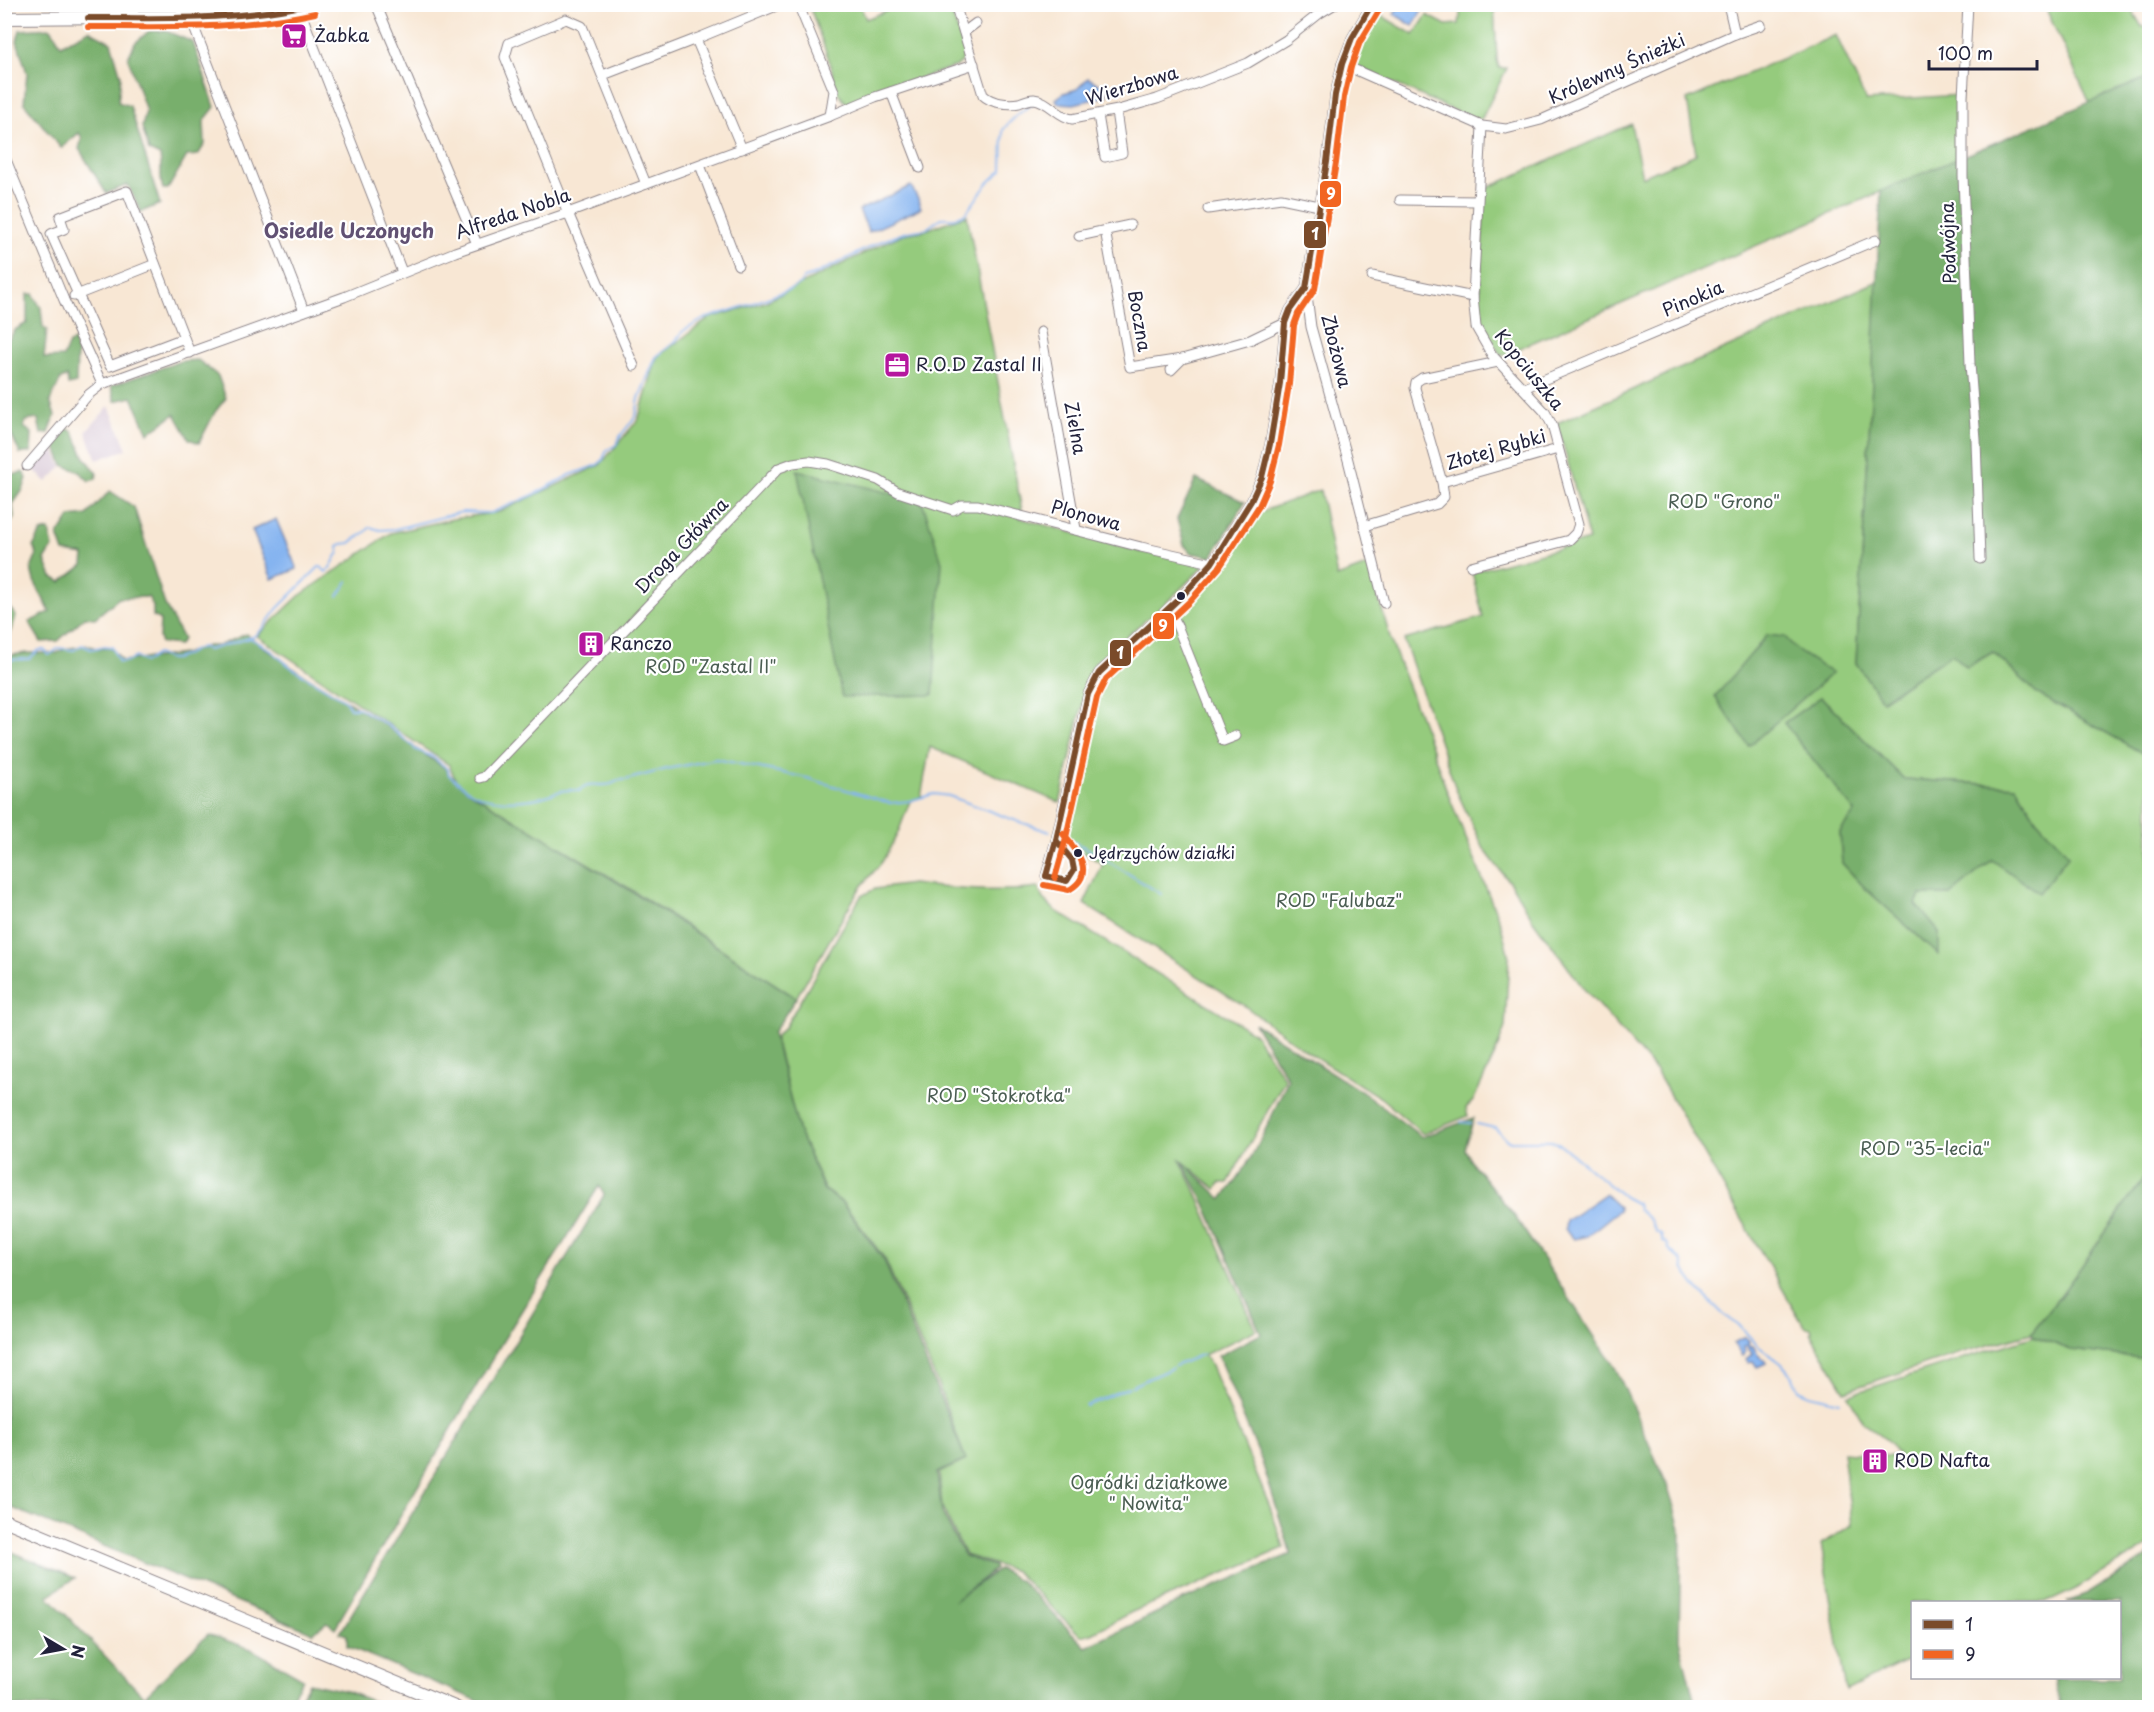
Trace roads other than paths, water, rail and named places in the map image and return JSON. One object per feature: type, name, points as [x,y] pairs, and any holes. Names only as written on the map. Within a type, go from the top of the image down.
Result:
[{"type":"main road","points":[[4,18],[255,15],[313,4]]},
{"type":"main road","points":[[4,1520],[457,1707]]},
{"type":"street","points":[[376,4],[477,244]]},
{"type":"street","points":[[603,75],[781,4]]},
{"type":"street","points":[[798,4],[834,91],[830,116]]},
{"type":"street","name":"Wierzbowa","points":[[955,4],[983,95],[994,102],[1012,104],[1033,99],[1039,100],[1066,118],[1072,119],[1116,111],[1157,99],[1248,63],[1286,40],[1335,4]]},
{"type":"street","name":"Zbożowa","points":[[1372,4],[1352,38],[1342,64],[1335,95],[1305,288],[1311,327],[1384,603]]},
{"type":"street","points":[[1728,4],[1735,34]]},
{"type":"street","name":"Podwójna","points":[[1968,4],[1963,97],[1963,188],[1980,559]]},
{"type":"street","points":[[299,8],[402,272]]},
{"type":"street","points":[[190,17],[304,311]]},
{"type":"street","points":[[634,366],[568,213],[505,57],[509,43],[566,19],[582,26],[646,184]]},
{"type":"street","points":[[294,28],[305,23]]},
{"type":"street","points":[[964,32],[976,23]]},
{"type":"street","name":"Królewny Śnieżki","points":[[1482,126],[1506,129],[1541,120],[1735,34],[1761,25]]},
{"type":"street","points":[[696,39],[742,149]]},
{"type":"street","name":"Alfreda Nobla","points":[[27,466],[88,395],[102,384],[344,297],[402,272],[700,165],[891,92],[974,64]]},
{"type":"street","points":[[1342,64],[1482,126]]},
{"type":"street","points":[[891,92],[920,168]]},
{"type":"street","points":[[1098,115],[1104,157],[1122,153],[1116,111]]},
{"type":"street","name":"Kopciuszka","points":[[1471,566],[1569,540],[1576,533],[1579,524],[1552,425],[1545,412],[1498,362],[1476,327],[1473,297],[1482,126]]},
{"type":"street","points":[[4,155],[64,300],[102,384]]},
{"type":"street","points":[[700,165],[738,265]]},
{"type":"street","points":[[184,338],[110,366],[51,234],[64,229],[60,217],[127,191],[190,353]]},
{"type":"street","points":[[1208,208],[1281,198],[1319,206]]},
{"type":"street","points":[[1400,200],[1477,201]]},
{"type":"street","points":[[1079,236],[1131,225]]},
{"type":"street","name":"Boczna","points":[[1105,230],[1130,367],[1182,359],[1250,340],[1285,323]]},
{"type":"street","name":"Pinokia","points":[[1524,388],[1875,240]]},
{"type":"street","points":[[64,300],[155,264]]},
{"type":"street","points":[[1372,276],[1473,297]]},
{"type":"street","points":[[1046,876],[1088,693],[1093,681],[1170,608],[1212,563],[1251,501],[1262,477],[1274,424],[1285,323],[1290,310],[1305,288]]},
{"type":"street","name":"Zielna","points":[[1041,332],[1076,529]]},
{"type":"street","name":"Boczna","points":[[1171,370],[1182,359]]},
{"type":"street","points":[[1364,526],[1437,504],[1444,497],[1442,482],[1414,385],[1418,379],[1498,362]]},
{"type":"street","name":"Złotej Rybki","points":[[1442,482],[1558,449]]},
{"type":"street","name":"Droga Główna","points":[[480,778],[484,777],[779,468],[809,461],[828,464],[878,480],[898,492],[953,510]]},
{"type":"street","name":"Plonowa","points":[[953,510],[962,505],[978,505],[1141,548],[1212,563]]},
{"type":"street","points":[[1170,608],[1223,741],[1236,736]]},
{"type":"water","points":[[1400,4],[1425,6],[1413,26],[1394,14]]},
{"type":"water","points":[[1088,78],[1104,87],[1107,96],[1074,104],[1058,103],[1056,99],[1064,93],[1077,89]]},
{"type":"water","points":[[911,186],[921,208],[869,232],[859,210]]},
{"type":"water","points":[[276,519],[297,569],[272,579],[252,530]]},
{"type":"water","points":[[1605,1194],[1619,1207],[1619,1210],[1587,1236],[1574,1239],[1565,1229],[1566,1221]]},
{"type":"water","points":[[1745,1337],[1749,1341],[1748,1344],[1753,1346],[1758,1355],[1767,1363],[1757,1367],[1753,1361],[1748,1362],[1746,1359],[1752,1354],[1747,1346],[1744,1347],[1745,1353],[1742,1356],[1733,1343]]},
{"type":"waterway","points":[[4,660],[29,659],[39,650],[44,650],[49,655],[59,648],[74,650],[82,645],[91,649],[112,647],[119,662],[129,661],[136,657],[145,662],[157,654],[175,659],[199,648],[203,647],[208,650],[253,637],[319,567],[326,572],[328,570],[339,553],[338,546],[350,543],[370,527],[380,530],[395,529],[462,512],[491,513],[533,495],[570,475],[597,465],[602,461],[607,450],[616,445],[636,416],[639,398],[656,357],[675,342],[683,331],[704,319],[791,289],[800,284],[804,278],[882,241],[906,232],[926,229],[941,218],[955,218],[966,213],[988,183],[1002,170],[1003,130],[1022,111],[1034,104]]},
{"type":"waterway","points":[[338,596],[348,581]]},
{"type":"waterway","points":[[250,638],[268,648],[292,668],[345,700],[350,708],[359,708],[387,725],[415,749],[431,756],[448,769],[449,775],[467,789]]},
{"type":"waterway","points":[[468,790],[494,800],[524,800],[564,791],[579,791],[587,785],[611,784],[619,780],[716,759],[807,778],[890,803],[909,801],[934,794],[949,796],[1050,832]]},
{"type":"waterway","points":[[1061,836],[1090,850],[1161,894]]},
{"type":"waterway","points":[[2145,942],[2150,944]]},
{"type":"waterway","points":[[1461,1122],[1471,1123]]},
{"type":"waterway","points":[[1477,1124],[1495,1128],[1508,1141],[1551,1141],[1560,1144],[1624,1197],[1637,1204],[1638,1209],[1650,1220],[1656,1232],[1661,1234],[1663,1242],[1667,1243],[1669,1249],[1682,1262],[1684,1270],[1697,1288],[1724,1315],[1738,1324],[1758,1346],[1781,1363],[1793,1377],[1798,1390],[1840,1402]]},
{"type":"waterway","points":[[1175,1366],[1203,1354]]},
{"type":"waterway","points":[[1132,1386],[1172,1368]]},
{"type":"waterway","points":[[1086,1406],[1129,1387]]},
{"type":"place","name":"Żabka","points":[[294,36]]},
{"type":"place","name":"R.O.D Zastal II","points":[[897,365]]},
{"type":"place","name":"Ranczo","points":[[591,644]]},
{"type":"place","name":"Jędrzychów działki","points":[[1078,853]]},
{"type":"place","name":"ROD Nafta","points":[[1875,1461]]},
{"type":"district","name":"Osiedle Uczonych","points":[[349,231]]},
{"type":"park label","name":"ROD \"Grono\"","points":[[1724,502]]},
{"type":"park label","name":"ROD \"Zastal II\"","points":[[711,667]]},
{"type":"park label","name":"ROD \"Falubaz\"","points":[[1339,901]]},
{"type":"park label","name":"ROD \"Stokrotka\"","points":[[999,1096]]},
{"type":"park label","name":"ROD \"35-lecia\"","points":[[1925,1149]]},
{"type":"park label","name":"Ogródki działkowe \" Nowita\"","points":[[1149,1493]]}]
